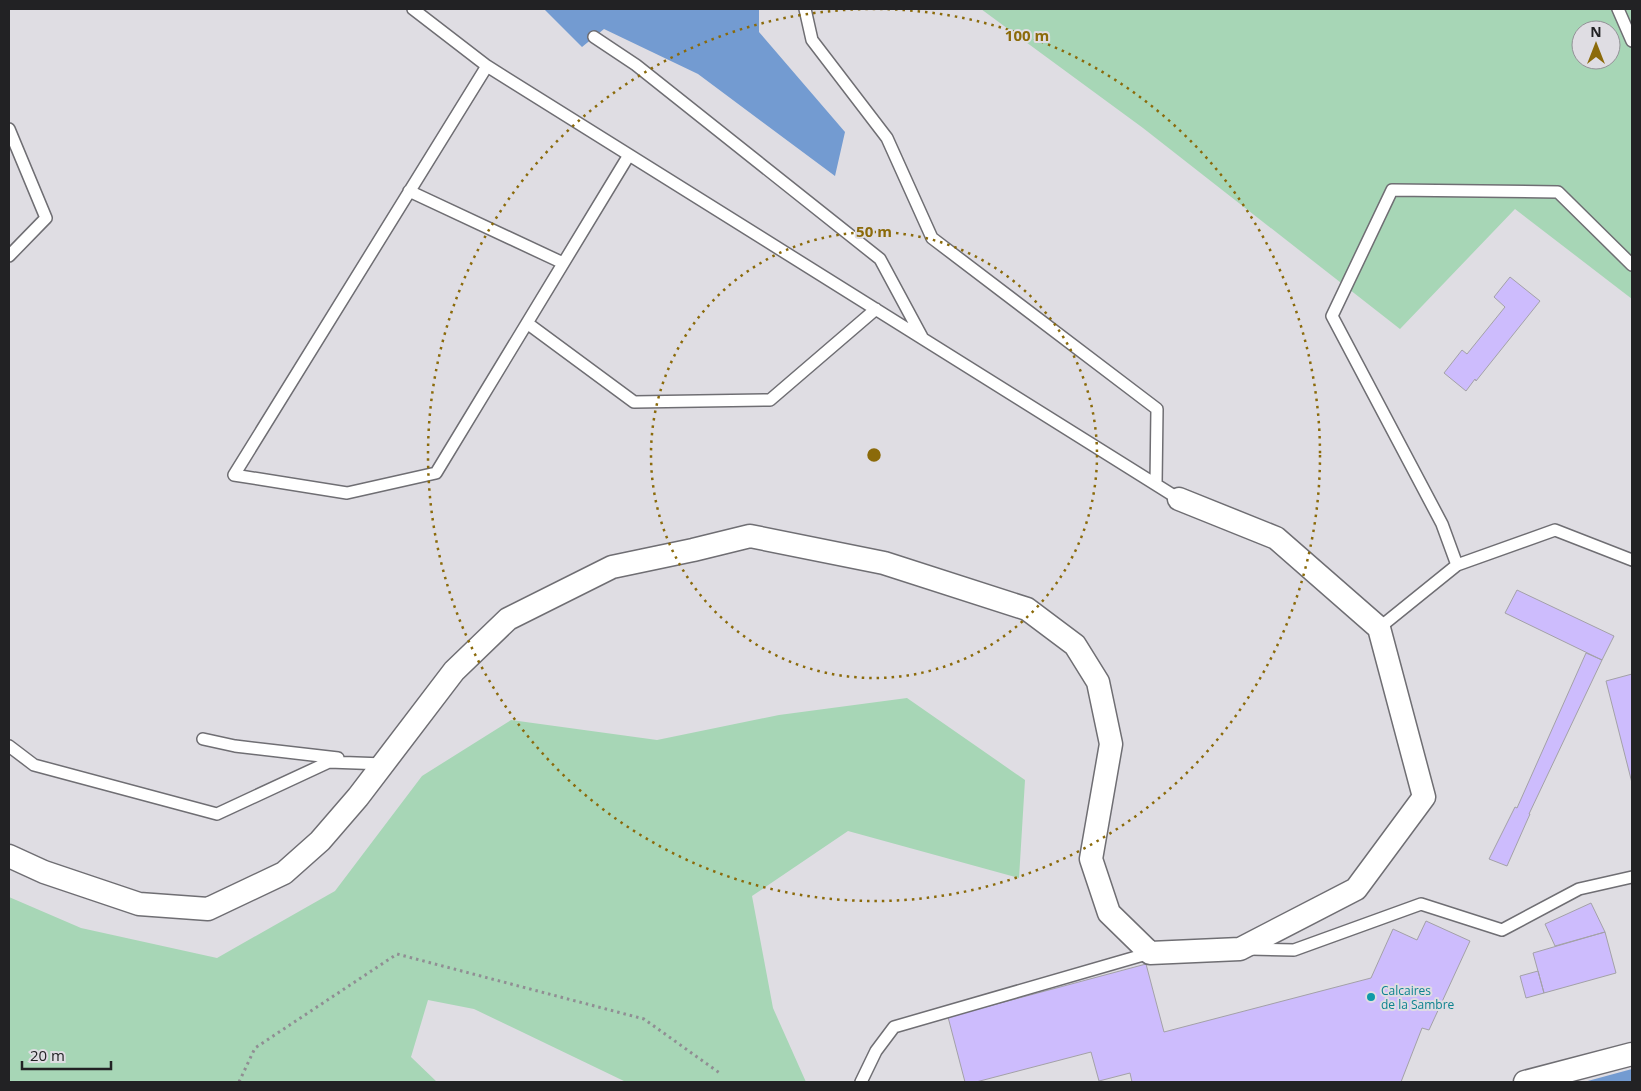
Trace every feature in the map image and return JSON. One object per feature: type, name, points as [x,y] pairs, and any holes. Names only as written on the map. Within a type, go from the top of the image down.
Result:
[{"type":"street","points":[[9,856],[44,872],[139,904],[208,909],[284,873],[320,841],[358,797],[454,671],[508,619],[612,567],[750,536],[884,563],[1027,609],[1075,645],[1098,682],[1111,744],[1092,859],[1109,913],[1150,953],[1240,949],[1356,889],[1424,797],[1379,628],[1276,538],[1179,499]]},
{"type":"street","points":[[1525,1082],[1632,1054]]},
{"type":"lane","points":[[413,9],[486,66],[1179,499]]},
{"type":"lane","points":[[805,9],[812,40],[887,138],[932,238],[1158,410],[1156,484]]},
{"type":"lane","points":[[1618,9],[1632,41]]},
{"type":"lane","points":[[594,37],[636,65],[880,259],[922,338]]},
{"type":"lane","points":[[486,66],[234,475],[347,493],[436,473],[629,155]]},
{"type":"lane","points":[[9,129],[46,218],[9,256]]},
{"type":"lane","points":[[1457,565],[1442,524],[1332,316],[1392,190],[1558,192],[1632,265]]},
{"type":"lane","points":[[409,191],[563,263]]},
{"type":"lane","points":[[527,323],[634,402],[770,400],[876,309]]},
{"type":"lane","points":[[1379,628],[1457,565],[1555,530],[1632,560]]},
{"type":"lane","points":[[203,739],[235,746],[384,764]]},
{"type":"lane","points":[[9,746],[34,765],[217,814],[329,762],[384,764]]},
{"type":"lane","points":[[1240,949],[1294,950],[1421,904],[1502,930],[1580,889],[1632,877]]},
{"type":"lane","points":[[861,1082],[876,1051],[894,1028],[1150,953]]},
{"type":"path","points":[[239,1082],[255,1048],[397,954],[644,1018],[720,1074]]},
{"type":"green space","points":[[981,9],[1632,9],[1632,299],[1515,209],[1400,329],[1143,128]]},
{"type":"green space","points":[[907,698],[1025,780],[1019,878],[848,831],[752,896],[773,1008],[806,1082],[626,1082],[474,1009],[428,1000],[411,1057],[437,1082],[9,1082],[9,897],[81,928],[217,958],[335,891],[422,776],[511,720],[657,740],[779,715]]},
{"type":"water","points":[[544,9],[759,9],[759,32],[845,132],[835,176],[698,74],[604,29],[582,47]]},
{"type":"water","points":[[1632,1069],[1632,1082],[1584,1082]]},
{"type":"building","points":[[1510,277],[1540,301],[1466,391],[1444,373],[1462,350],[1467,354],[1505,307],[1494,297]]},
{"type":"building","points":[[1517,590],[1614,636],[1602,660],[1505,613]]},
{"type":"building","points":[[1586,653],[1602,660],[1529,814],[1507,866],[1489,859],[1515,807],[1517,808]]},
{"type":"building","points":[[1632,674],[1632,783],[1606,681]]},
{"type":"building","points":[[1591,903],[1605,932],[1555,946],[1545,924]]},
{"type":"building","name":"Calcaires de la Sambre","points":[[1426,921],[1470,941],[1429,1030],[1422,1028],[1401,1082],[1132,1082],[1130,1073],[1099,1081],[1091,1052],[976,1082],[965,1082],[948,1017],[1146,964],[1164,1032],[1371,978],[1393,929],[1417,940]]},
{"type":"building","points":[[1605,932],[1616,973],[1544,993],[1533,953]]},
{"type":"building","points":[[1538,971],[1544,993],[1526,998],[1520,976]]},
{"type":"place","name":"Calcaires de la Sambre","points":[[1371,997]]}]
